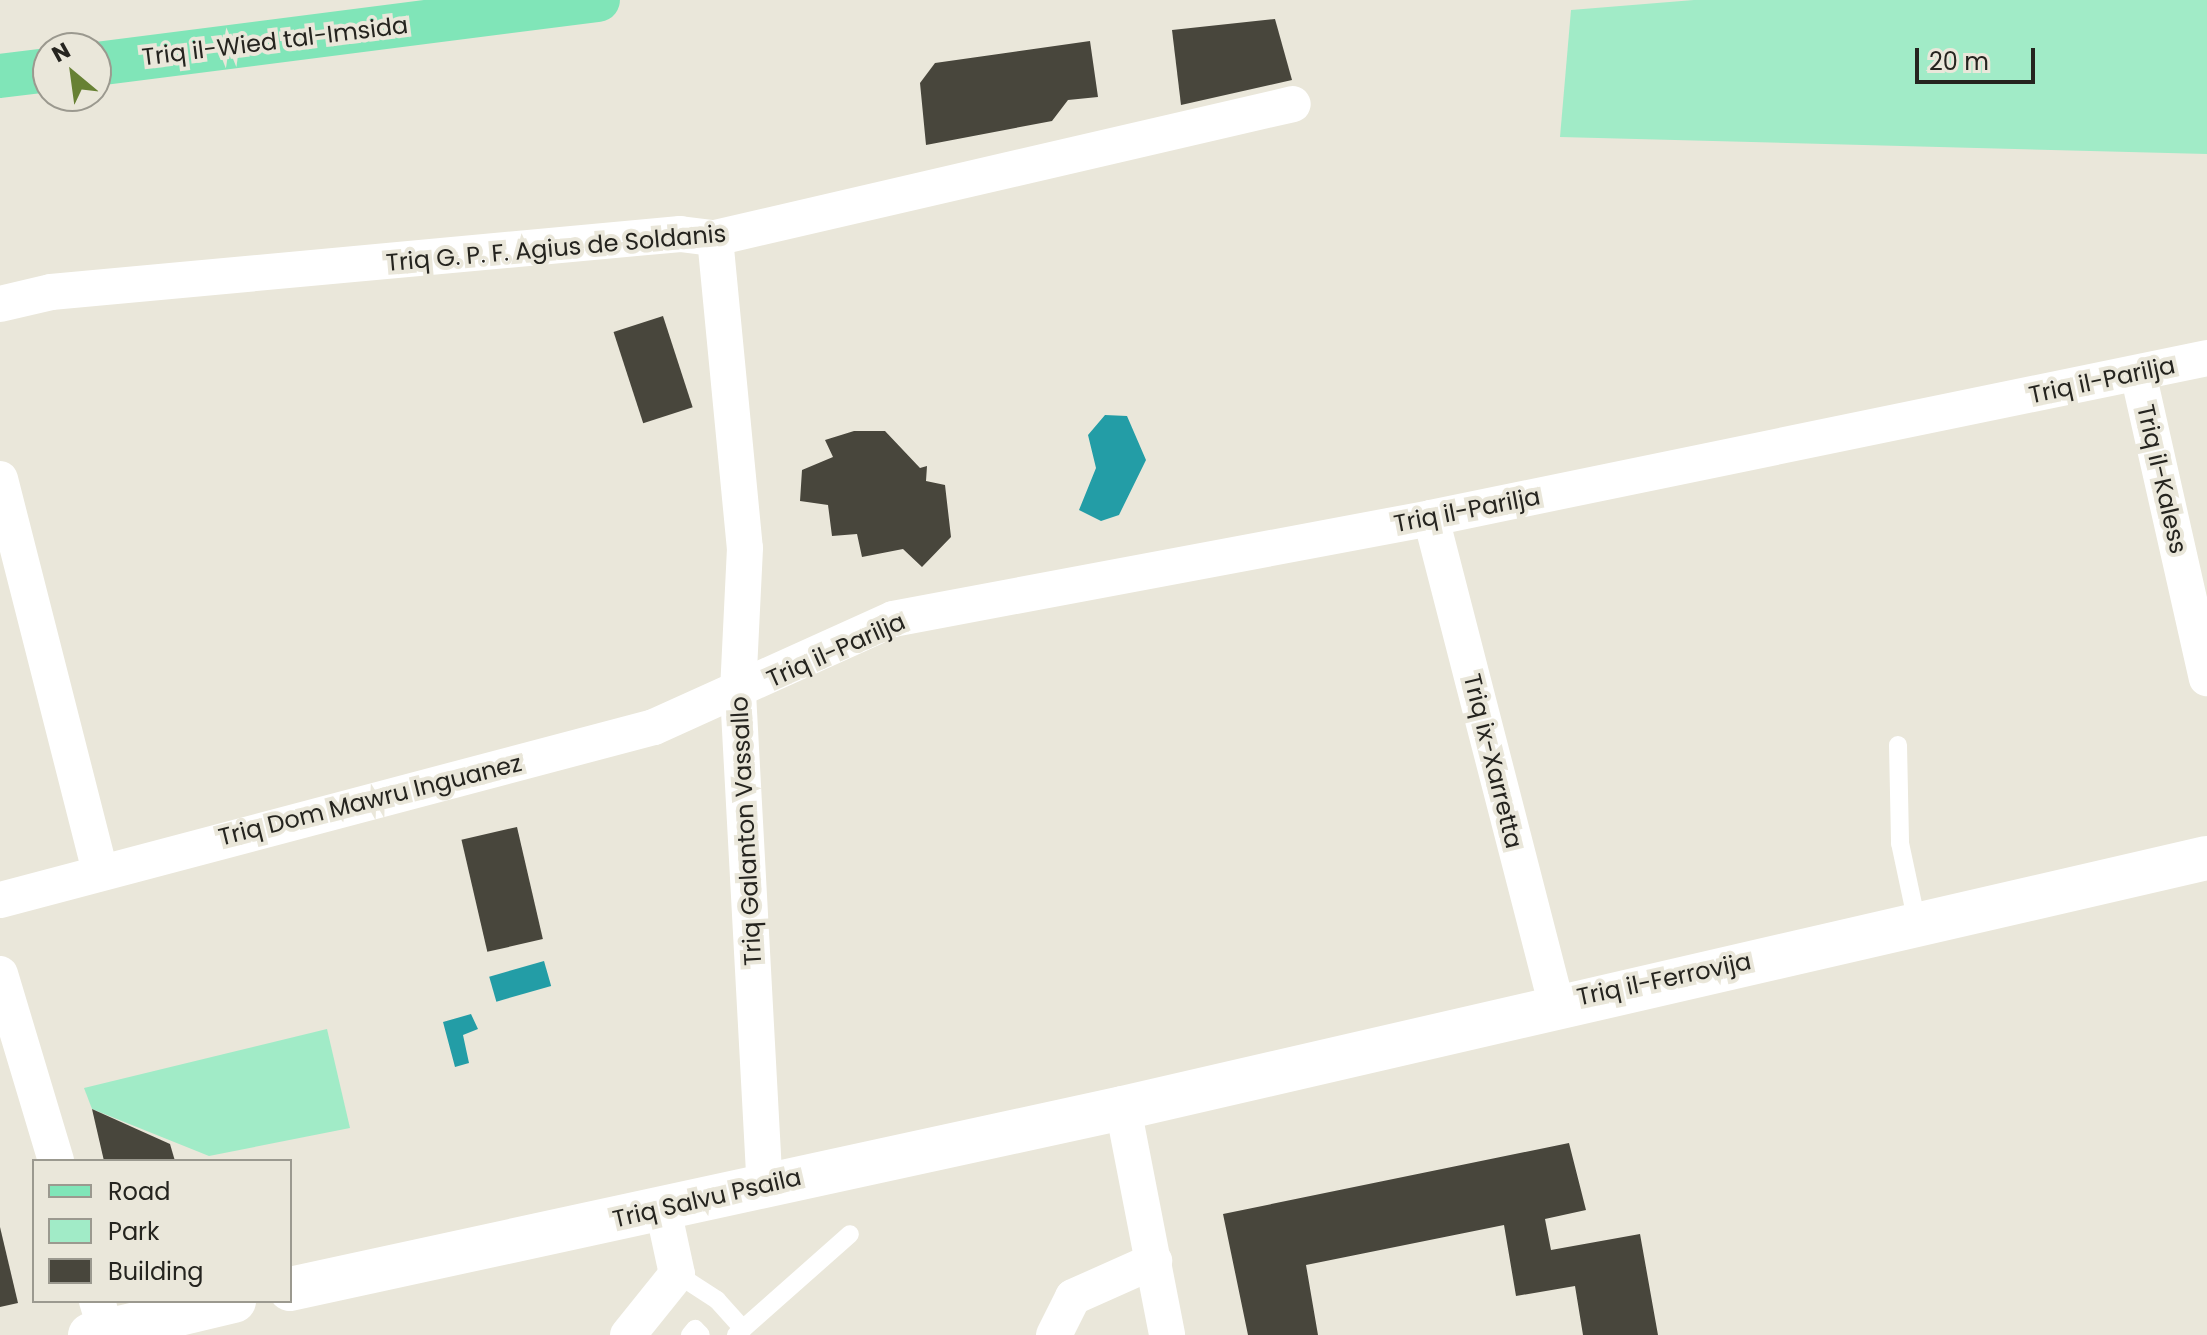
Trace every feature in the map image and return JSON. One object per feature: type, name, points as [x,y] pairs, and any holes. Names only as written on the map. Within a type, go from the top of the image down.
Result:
[{"type":"main road","name":"Triq il-Wied tal-Imsida","points":[[112,62],[598,0]]},
{"type":"main road","points":[[0,76],[32,72]]},
{"type":"main road","name":"Triq il-Ferrovija","points":[[1123,1108],[1556,1003],[2207,858]]},
{"type":"main road","name":"Triq Salvu Psaila","points":[[292,1289],[1123,1108]]},
{"type":"main road","points":[[98,1322],[221,1303]]},
{"type":"street","name":"Triq G. P. F. Agius de Soldanis","points":[[0,304],[51,292],[428,257],[680,234],[715,238],[1293,104]]},
{"type":"street","name":"Triq Galanton Vassallo","points":[[715,238],[745,548],[738,693],[765,1185]]},
{"type":"street","name":"Triq il-Parilja","points":[[738,693],[893,619],[1431,518],[2207,358]]},
{"type":"street","name":"Triq il-Kaless","points":[[2138,373],[2207,678]]},
{"type":"street","points":[[0,479],[100,870]]},
{"type":"street","name":"Triq ix-Xarretta","points":[[1431,518],[1556,1003]]},
{"type":"street","name":"Triq Dom Mawru Inguanez","points":[[0,900],[100,870],[654,727],[738,693]]},
{"type":"street","points":[[0,974],[55,1159]]},
{"type":"street","points":[[1123,1108],[1167,1335]]},
{"type":"street","points":[[628,1335],[677,1274],[663,1209]]},
{"type":"street","points":[[1054,1335],[1073,1297],[1154,1261]]},
{"type":"lane","points":[[1898,745],[1900,843],[1917,923]]},
{"type":"lane","points":[[677,1274],[717,1300],[740,1332],[850,1234]]},
{"type":"lane","points":[[690,1335],[695,1329],[701,1335]]},
{"type":"green space","points":[[1694,0],[2207,0],[2207,154],[1560,137],[1571,10]]},
{"type":"green space","points":[[327,1029],[350,1128],[209,1156],[92,1109],[84,1088]]},
{"type":"water","points":[[1105,415],[1127,416],[1146,460],[1119,515],[1101,521],[1079,510],[1096,468],[1088,435]]},
{"type":"water","points":[[544,961],[551,986],[496,1002],[489,977]]},
{"type":"water","points":[[471,1014],[478,1029],[463,1035],[469,1063],[455,1067],[443,1022]]},
{"type":"building","points":[[1275,19],[1292,80],[1181,105],[1172,30]]},
{"type":"building","points":[[1090,41],[1098,97],[1068,100],[1052,121],[926,145],[920,83],[935,63]]},
{"type":"building","points":[[663,316],[693,407],[643,423],[614,332]]},
{"type":"building","points":[[854,431],[885,431],[920,468],[927,466],[926,481],[945,485],[951,537],[922,567],[903,549],[862,557],[857,534],[832,536],[828,505],[800,501],[802,470],[833,457],[825,440]]},
{"type":"building","points":[[517,827],[543,939],[487,952],[461,840]]},
{"type":"building","points":[[92,1109],[170,1144],[174,1159],[104,1159]]},
{"type":"building","points":[[1569,1143],[1586,1210],[1545,1219],[1551,1250],[1640,1234],[1658,1335],[1583,1335],[1575,1286],[1516,1296],[1504,1225],[1306,1265],[1318,1335],[1248,1335],[1223,1214]]},
{"type":"building","points":[[0,1227],[18,1303],[0,1307]]}]
